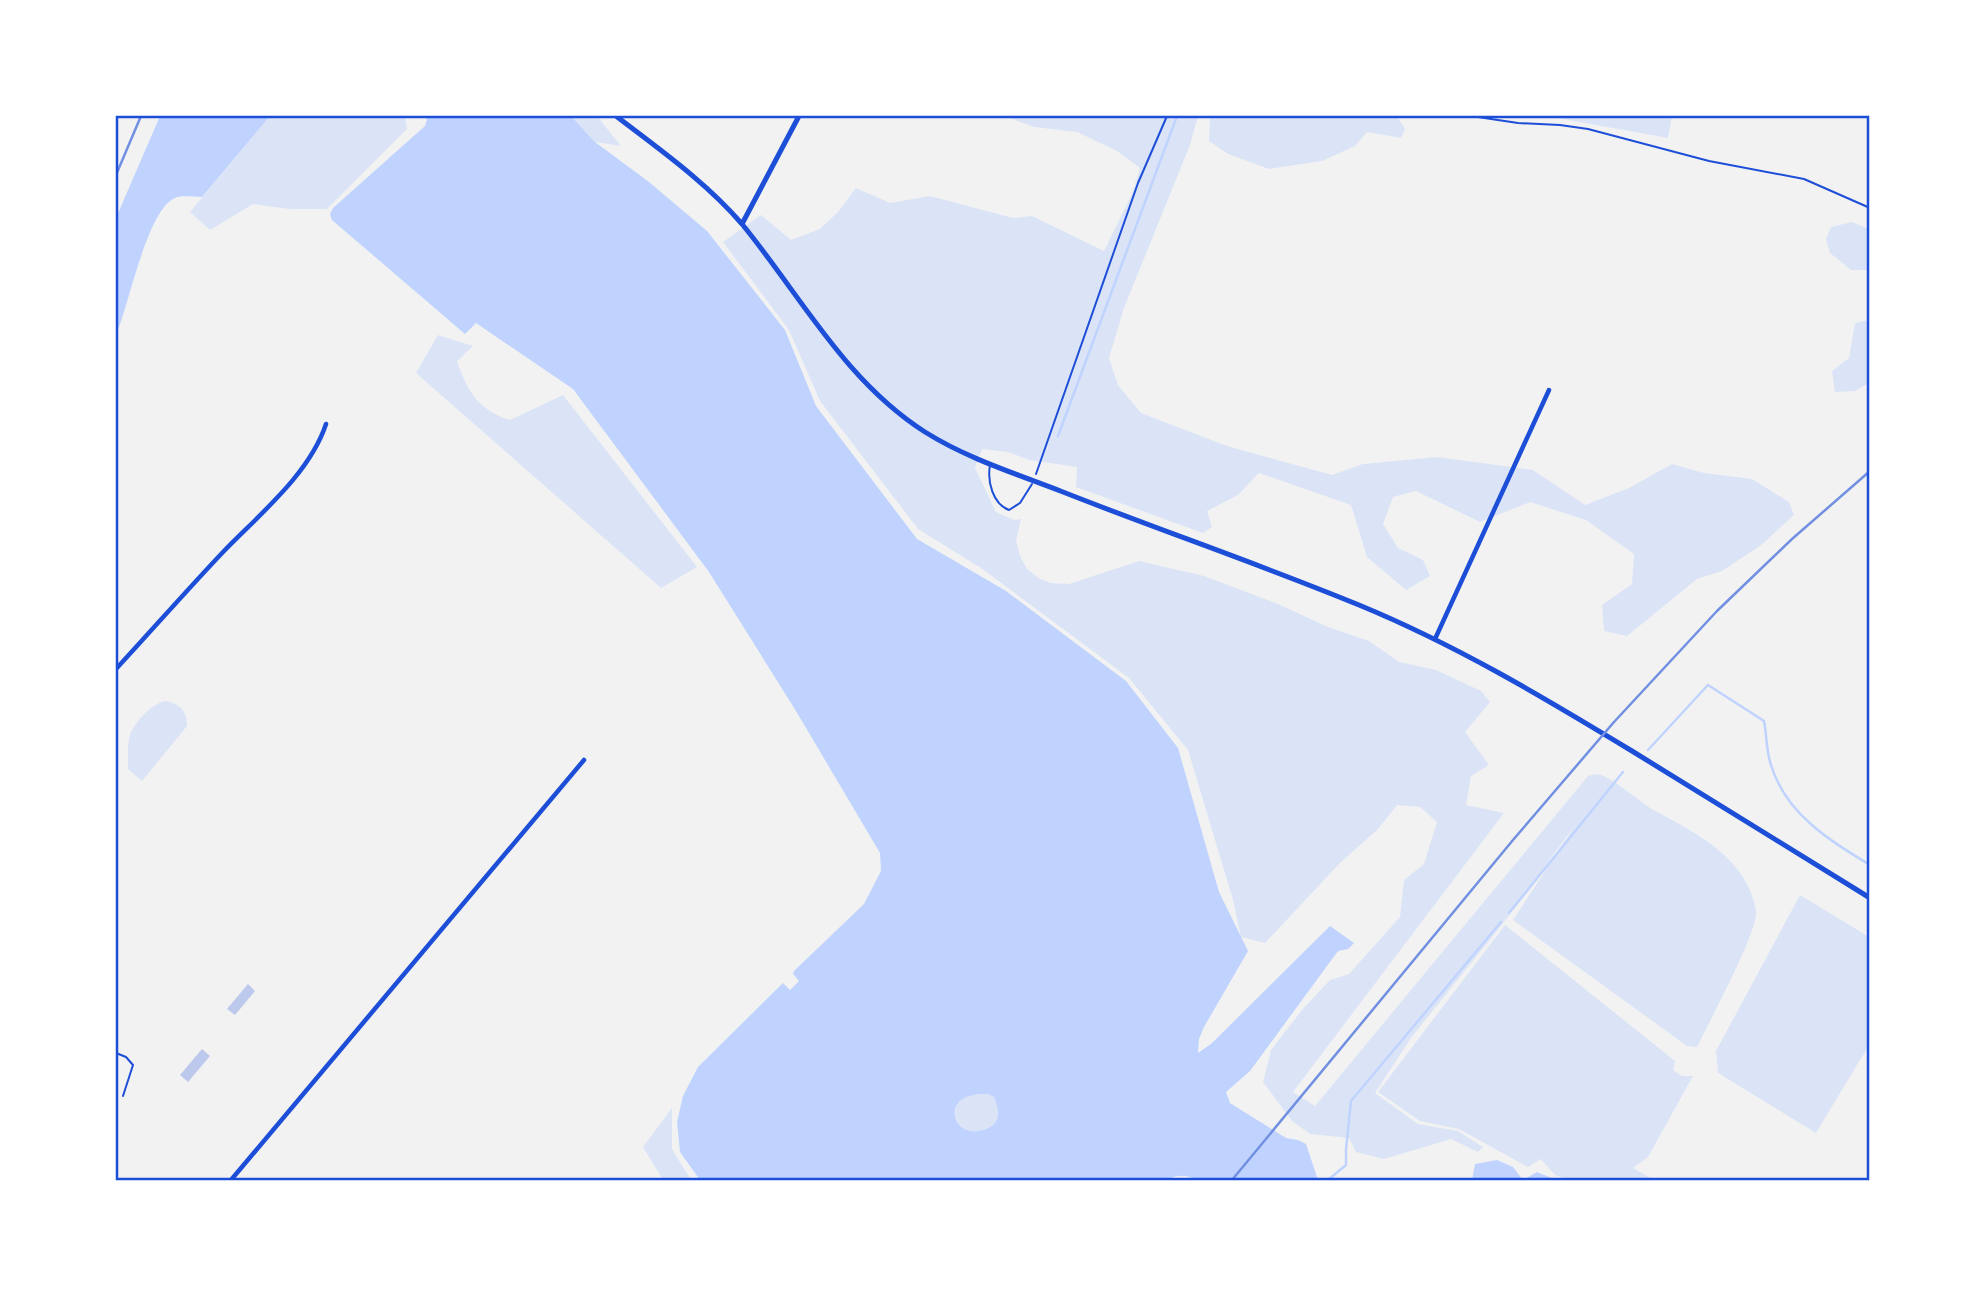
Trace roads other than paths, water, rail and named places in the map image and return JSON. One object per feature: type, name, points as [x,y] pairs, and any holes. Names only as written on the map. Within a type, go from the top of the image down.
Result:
[{"type":"street","points":[[616,116],[702,184],[742,224],[829,341],[870,389],[926,432],[990,464],[1359,605],[1435,639],[1530,690],[1870,898]]},
{"type":"street","points":[[742,224],[799,116]]},
{"type":"street","points":[[1435,639],[1549,390]]},
{"type":"street","points":[[116,670],[303,466],[318,447],[326,424]]},
{"type":"street","points":[[231,1181],[584,760]]},
{"type":"lane","points":[[990,464],[989,482],[997,502],[1005,509],[1017,507],[1033,481]]},
{"type":"lane","points":[[116,1053],[126,1057],[133,1065],[123,1096]]},
{"type":"water","points":[[160,116],[270,116],[202,197],[178,197],[165,206],[147,239],[116,335],[116,218]]},
{"type":"water","points":[[424,116],[571,116],[595,142],[649,182],[707,231],[785,330],[816,406],[917,539],[1006,591],[1126,681],[1178,748],[1219,892],[1248,951],[1204,1027],[1199,1039],[1198,1053],[1211,1044],[1330,926],[1354,943],[1348,949],[1338,951],[1250,1071],[1226,1092],[1230,1103],[1286,1138],[1306,1144],[1318,1180],[1196,1180],[1181,1176],[1166,1180],[700,1180],[680,1152],[677,1122],[683,1096],[698,1067],[783,983],[790,990],[799,981],[793,974],[794,971],[864,904],[881,871],[880,853],[709,572],[573,389],[476,323],[465,334],[332,220],[330,214],[333,208],[425,126],[427,120]],"holes":[[[988,1094],[994,1097],[998,1114],[994,1124],[977,1131],[967,1130],[959,1125],[955,1108],[960,1101],[971,1095]]]},
{"type":"water","points":[[1497,1160],[1513,1167],[1523,1180],[1472,1180],[1475,1164]]},
{"type":"water","points":[[1537,1172],[1554,1179],[1553,1180],[1523,1180]]},
{"type":"waterway","points":[[1058,436],[1177,116]]},
{"type":"waterway","points":[[1648,750],[1708,685],[1764,721],[1771,765],[1787,798],[1798,812],[1839,846],[1870,865]]},
{"type":"waterway","points":[[1509,913],[1623,772]]},
{"type":"waterway","points":[[1328,1180],[1346,1165],[1351,1101],[1501,922]]},
{"type":"railway","points":[[116,175],[141,116]]},
{"type":"railway","points":[[1232,1180],[1614,722],[1717,611],[1792,539],[1870,471]]}]
